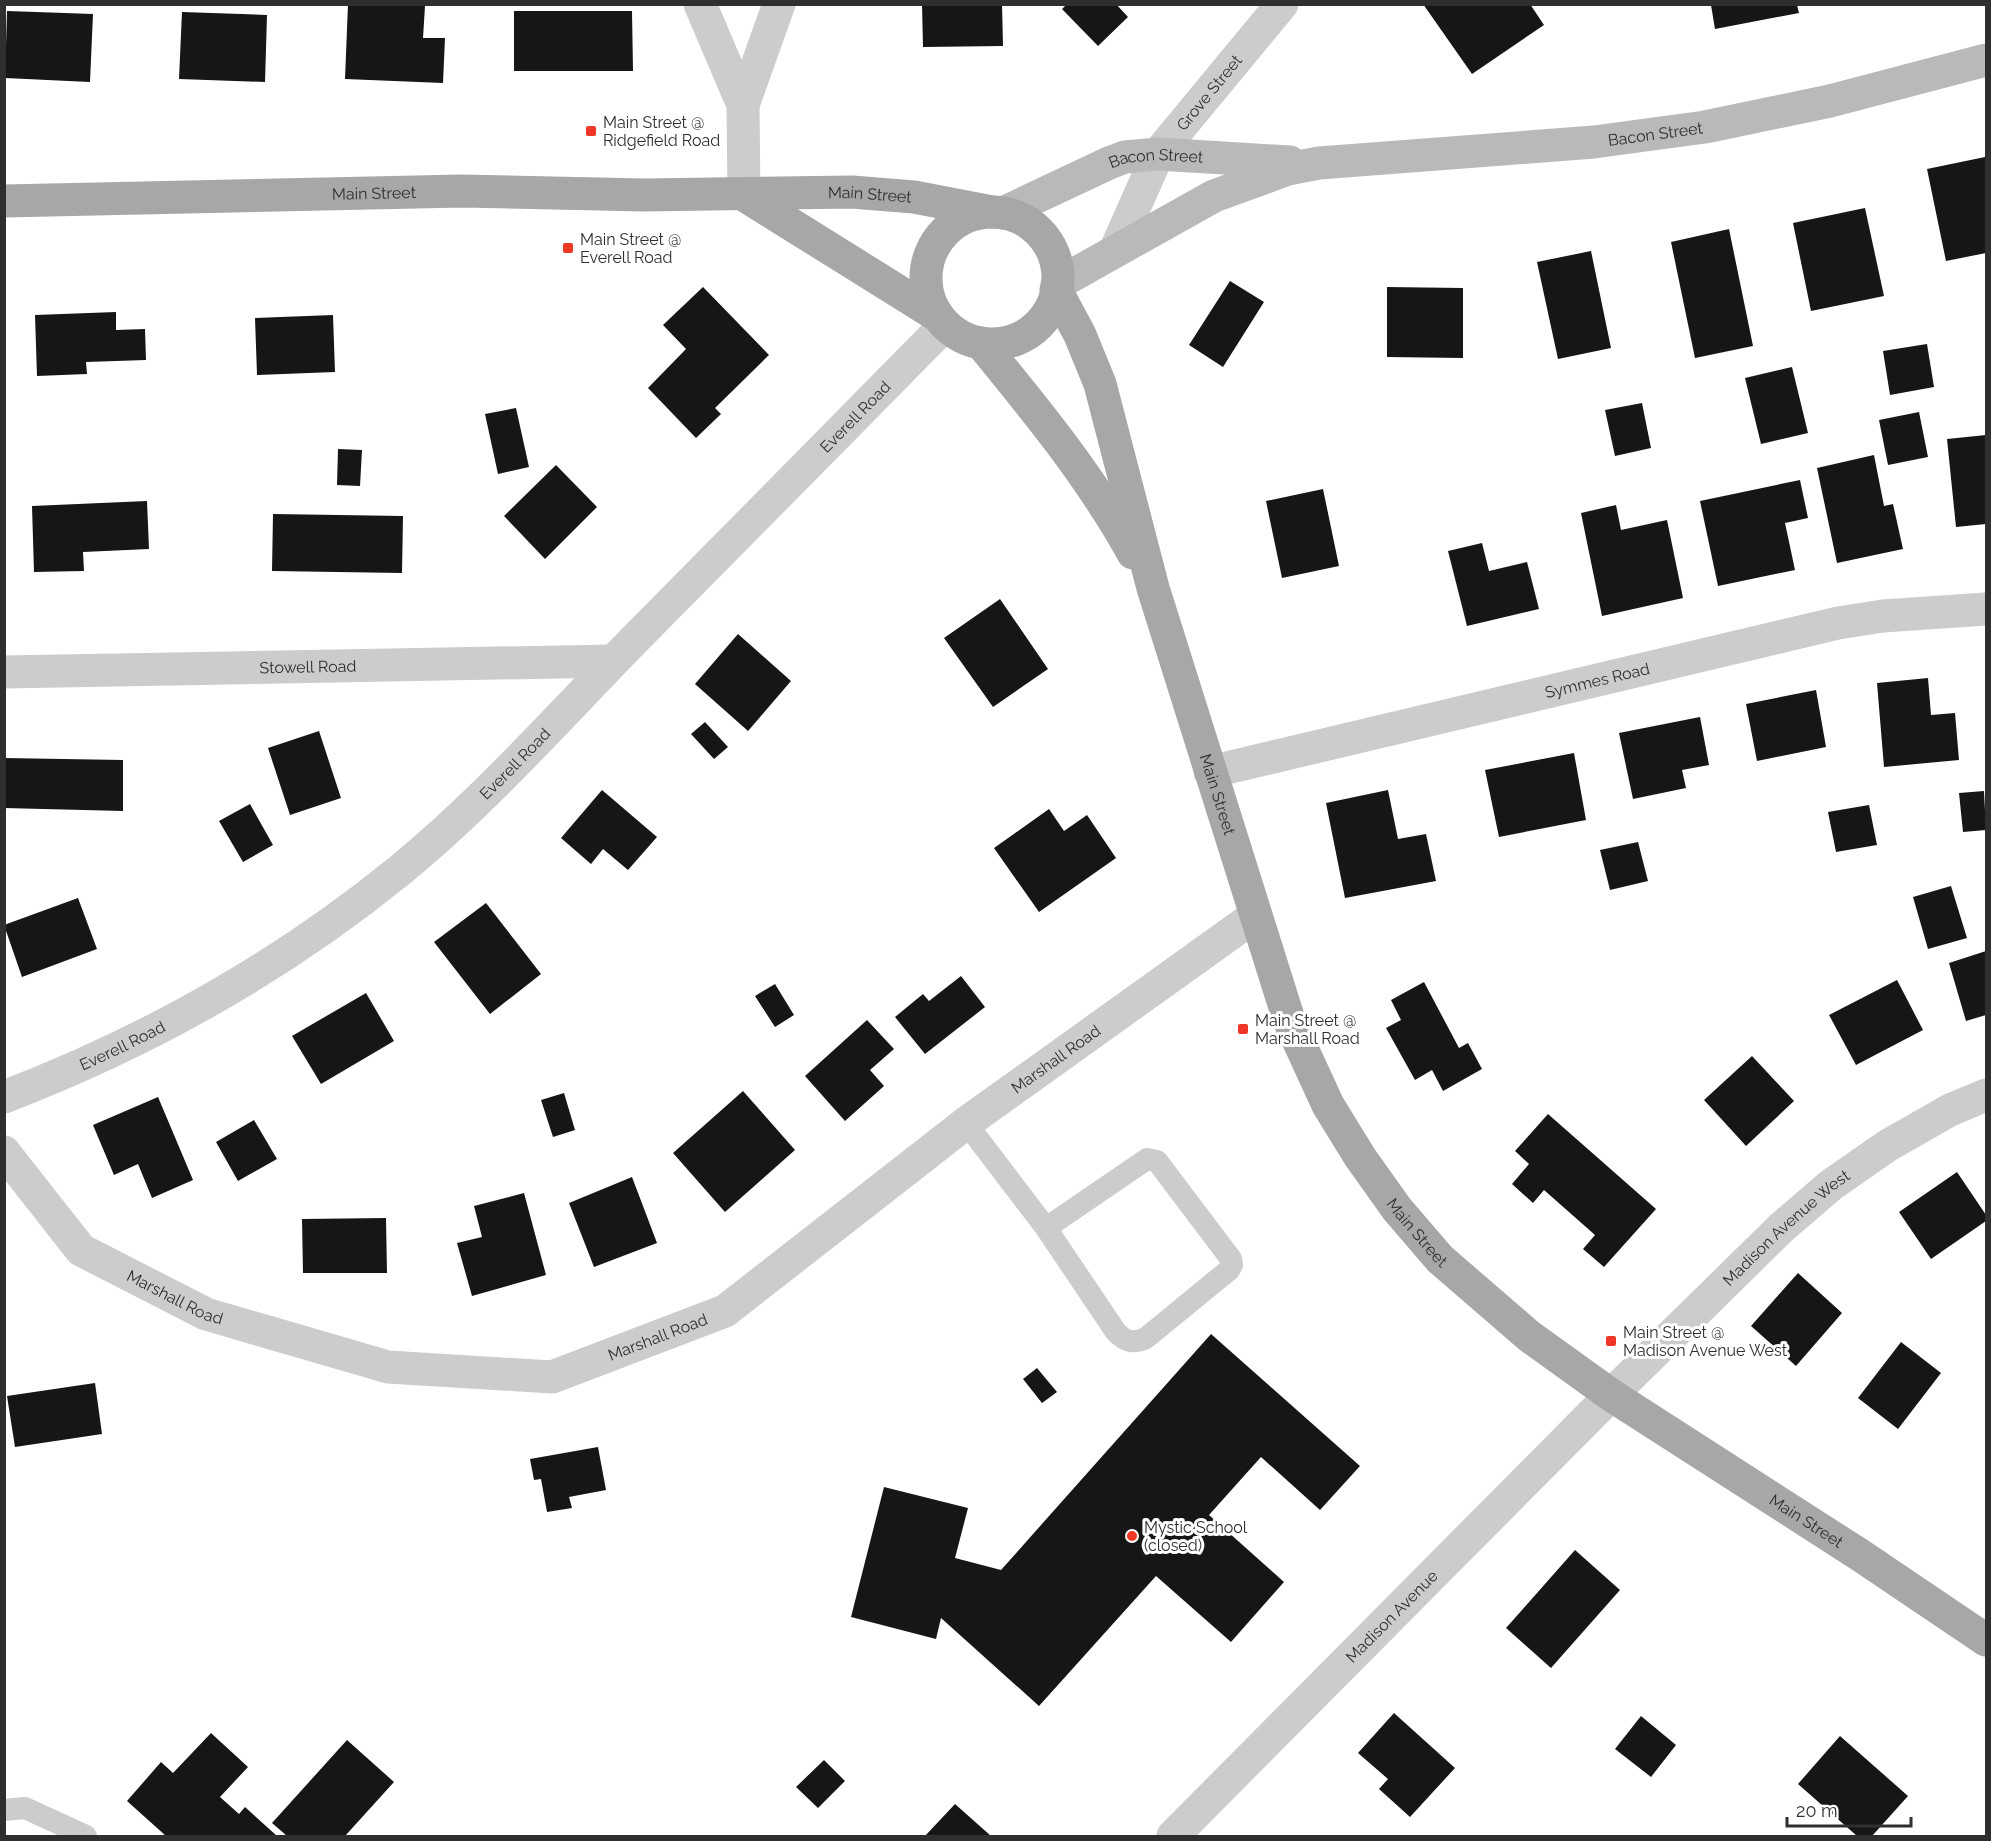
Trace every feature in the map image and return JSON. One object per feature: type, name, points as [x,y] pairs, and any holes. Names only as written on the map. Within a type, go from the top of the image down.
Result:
[{"type":"main road","name":"Bacon Street","points":[[997,213],[1125,157],[1158,154],[1319,163],[1594,142],[1705,127],[1830,101],[1986,60]]},
{"type":"main road","name":"Bacon Street","points":[[1057,287],[1115,251],[1214,196],[1288,170],[1319,163]]},
{"type":"main road","name":"Main Street","points":[[4,201],[462,191],[744,195],[880,193],[997,213]]},
{"type":"main road","points":[[744,195],[941,320],[964,338],[981,343],[1000,343],[1029,332],[1049,311],[1057,287],[1055,260],[1040,232],[1025,221],[997,213],[982,213],[963,219],[946,230],[936,242],[927,265],[926,277],[930,301],[941,320]]},
{"type":"main road","name":"Main Street","points":[[1057,287],[1101,384],[1153,588],[1288,1020],[1314,1079],[1355,1149],[1397,1209],[1440,1259],[1529,1336],[1611,1395],[1884,1571],[1986,1640]]},
{"type":"main road","name":"Main Street","points":[[981,343],[1044,420],[1089,482],[1153,588]]},
{"type":"street","points":[[699,4],[742,105]]},
{"type":"street","points":[[744,195],[742,105],[779,4]]},
{"type":"street","name":"Grove Street","points":[[1115,251],[1158,154],[1282,4]]},
{"type":"street","name":"Everell Road","points":[[4,1097],[80,1065],[204,1004],[247,979],[333,922],[400,870],[458,818],[613,661],[941,320]]},
{"type":"street","name":"Symmes Road","points":[[1210,772],[1838,622],[1883,616],[1986,609]]},
{"type":"street","name":"Stowell Road","points":[[4,672],[613,661]]},
{"type":"street","name":"Marshall Road","points":[[4,1152],[81,1250],[206,1314],[388,1367],[552,1377],[725,1311],[966,1123],[1255,916]]},
{"type":"street","name":"Madison Avenue West","points":[[1611,1395],[1781,1228],[1831,1185],[1918,1127],[1986,1095]]},
{"type":"street","name":"Madison Avenue","points":[[1173,1836],[1611,1395]]},
{"type":"lane","points":[[966,1123],[1046,1228],[1116,1332],[1124,1339],[1131,1342],[1146,1338],[1229,1270],[1232,1265],[1231,1259],[1157,1161],[1153,1159],[1147,1159],[1046,1228]]},
{"type":"lane","points":[[4,1810],[25,1808],[86,1836]]},
{"type":"building","points":[[348,4],[425,6],[423,38],[445,38],[443,83],[345,79]]},
{"type":"building","points":[[922,4],[1002,4],[1003,46],[923,47]]},
{"type":"building","points":[[1067,4],[1116,4],[1128,17],[1098,46],[1062,9]]},
{"type":"building","points":[[1423,4],[1530,4],[1544,25],[1472,74]]},
{"type":"building","points":[[1711,5],[1797,5],[1799,13],[1715,29]]},
{"type":"building","points":[[7,11],[93,14],[90,82],[5,78]]},
{"type":"building","points":[[514,11],[632,11],[633,71],[514,71]]},
{"type":"building","points":[[182,12],[267,15],[265,82],[179,79]]},
{"type":"building","points":[[1985,157],[1986,253],[1946,261],[1927,169]]},
{"type":"building","points":[[1865,208],[1884,296],[1811,311],[1793,223]]},
{"type":"building","points":[[1729,229],[1753,346],[1695,358],[1671,242]]},
{"type":"building","points":[[1591,251],[1611,348],[1558,359],[1537,262]]},
{"type":"building","points":[[1230,281],[1264,302],[1223,367],[1189,345]]},
{"type":"building","points":[[703,287],[769,355],[715,408],[721,414],[696,438],[648,388],[686,349],[663,325]]},
{"type":"building","points":[[1387,287],[1463,288],[1463,358],[1387,357]]},
{"type":"building","points":[[116,312],[116,330],[145,329],[146,360],[86,362],[87,374],[37,376],[35,315]]},
{"type":"building","points":[[333,315],[335,372],[257,375],[255,318]]},
{"type":"building","points":[[1927,344],[1934,387],[1890,395],[1883,351]]},
{"type":"building","points":[[1792,367],[1808,433],[1761,444],[1745,378]]},
{"type":"building","points":[[1642,403],[1651,448],[1615,456],[1605,410]]},
{"type":"building","points":[[516,408],[529,467],[498,474],[485,414]]},
{"type":"building","points":[[1919,412],[1928,457],[1888,465],[1879,420]]},
{"type":"building","points":[[1986,435],[1986,524],[1956,527],[1947,439]]},
{"type":"building","points":[[338,449],[362,450],[360,486],[337,485]]},
{"type":"building","points":[[1874,455],[1884,506],[1893,504],[1903,549],[1837,563],[1817,468]]},
{"type":"building","points":[[556,465],[597,507],[545,559],[504,516]]},
{"type":"building","points":[[1800,480],[1808,518],[1785,523],[1795,570],[1718,586],[1700,501]]},
{"type":"building","points":[[1323,489],[1339,566],[1282,578],[1266,501]]},
{"type":"building","points":[[147,501],[149,549],[83,552],[84,571],[34,572],[32,506]]},
{"type":"building","points":[[1616,505],[1621,530],[1667,520],[1683,598],[1602,616],[1581,513]]},
{"type":"building","points":[[273,514],[403,516],[402,573],[272,571]]},
{"type":"building","points":[[1482,543],[1489,571],[1527,562],[1539,609],[1467,626],[1448,551]]},
{"type":"building","points":[[1000,599],[1048,669],[993,707],[944,638]]},
{"type":"building","points":[[738,634],[791,681],[748,731],[695,684]]},
{"type":"building","points":[[1928,678],[1931,715],[1955,713],[1959,760],[1884,767],[1877,683]]},
{"type":"building","points":[[1816,690],[1826,747],[1757,761],[1746,704]]},
{"type":"building","points":[[1700,717],[1709,765],[1682,770],[1686,788],[1633,799],[1619,733]]},
{"type":"building","points":[[705,722],[728,747],[714,759],[691,734]]},
{"type":"building","points":[[319,731],[341,798],[290,815],[268,748]]},
{"type":"building","points":[[1574,753],[1586,820],[1499,837],[1485,770]]},
{"type":"building","points":[[4,758],[123,760],[123,811],[4,808]]},
{"type":"building","points":[[602,790],[657,837],[628,870],[603,849],[591,864],[561,838]]},
{"type":"building","points":[[1388,790],[1398,839],[1426,834],[1436,881],[1345,898],[1326,803]]},
{"type":"building","points":[[1984,791],[1986,830],[1963,832],[1959,793]]},
{"type":"building","points":[[250,804],[273,845],[243,862],[219,821]]},
{"type":"building","points":[[1869,805],[1877,845],[1836,852],[1828,812]]},
{"type":"building","points":[[1049,809],[1064,831],[1087,815],[1116,858],[1039,912],[994,848]]},
{"type":"building","points":[[1638,842],[1648,881],[1610,890],[1600,850]]},
{"type":"building","points":[[1951,886],[1967,938],[1928,949],[1913,897]]},
{"type":"building","points":[[78,898],[97,949],[22,977],[4,925]]},
{"type":"building","points":[[486,903],[541,974],[490,1014],[434,942]]},
{"type":"building","points":[[1986,951],[1986,1015],[1966,1021],[1949,963]]},
{"type":"building","points":[[961,976],[985,1007],[925,1054],[895,1017],[923,994],[929,1001]]},
{"type":"building","points":[[1897,980],[1923,1030],[1856,1065],[1829,1015]]},
{"type":"building","points":[[1424,982],[1459,1048],[1468,1043],[1482,1069],[1443,1091],[1432,1070],[1415,1080],[1386,1028],[1401,1020],[1391,1000]]},
{"type":"building","points":[[775,984],[794,1015],[775,1027],[755,996]]},
{"type":"building","points":[[366,993],[394,1041],[321,1084],[292,1036]]},
{"type":"building","points":[[867,1020],[894,1049],[870,1070],[884,1086],[845,1121],[805,1076]]},
{"type":"building","points":[[1752,1056],[1794,1101],[1746,1146],[1704,1100]]},
{"type":"building","points":[[743,1091],[795,1150],[725,1212],[673,1153]]},
{"type":"building","points":[[564,1093],[575,1130],[553,1137],[541,1100]]},
{"type":"building","points":[[158,1097],[193,1180],[152,1198],[138,1164],[114,1175],[93,1125]]},
{"type":"building","points":[[1548,1114],[1656,1209],[1604,1267],[1583,1249],[1595,1235],[1544,1190],[1533,1203],[1512,1184],[1529,1164],[1515,1151]]},
{"type":"building","points":[[254,1120],[277,1159],[238,1181],[216,1142]]},
{"type":"building","points":[[1957,1172],[1986,1215],[1986,1221],[1931,1259],[1899,1212]]},
{"type":"building","points":[[632,1177],[657,1243],[594,1267],[569,1203]]},
{"type":"building","points":[[524,1193],[546,1275],[472,1296],[457,1243],[482,1237],[474,1206]]},
{"type":"building","points":[[386,1218],[387,1273],[303,1273],[302,1219]]},
{"type":"building","points":[[1798,1273],[1842,1313],[1796,1366],[1751,1326]]},
{"type":"building","name":"Mystic School (closed)","points":[[1211,1334],[1360,1466],[1320,1510],[1261,1457],[1209,1515],[1284,1582],[1231,1642],[1156,1576],[1039,1706],[941,1618],[936,1639],[851,1617],[884,1487],[968,1508],[955,1558],[1001,1570]]},
{"type":"building","points":[[1901,1342],[1941,1373],[1898,1429],[1858,1398]]},
{"type":"building","points":[[1037,1368],[1057,1392],[1042,1403],[1023,1379]]},
{"type":"building","points":[[95,1383],[102,1434],[15,1447],[7,1396]]},
{"type":"building","points":[[598,1447],[606,1490],[569,1497],[572,1508],[547,1512],[541,1479],[534,1480],[530,1459]]},
{"type":"building","points":[[1575,1550],[1620,1590],[1551,1668],[1506,1628]]},
{"type":"building","points":[[1394,1713],[1455,1768],[1410,1817],[1379,1789],[1388,1779],[1358,1753]]},
{"type":"building","points":[[1641,1716],[1676,1745],[1651,1777],[1615,1749]]},
{"type":"building","points":[[211,1733],[248,1767],[220,1797],[239,1814],[245,1807],[277,1836],[166,1836],[127,1801],[161,1762],[173,1773]]},
{"type":"building","points":[[1840,1736],[1908,1796],[1872,1836],[1857,1836],[1798,1784]]},
{"type":"building","points":[[347,1740],[394,1782],[345,1836],[287,1836],[272,1823]]},
{"type":"building","points":[[824,1760],[845,1781],[818,1808],[796,1787]]},
{"type":"building","points":[[955,1804],[991,1836],[925,1836]]},
{"type":"place","name":"Main Street @ Ridgefield Road","points":[[591,131]]},
{"type":"place","name":"Main Street @ Everell Road","points":[[568,248]]},
{"type":"place","name":"Main Street @ Marshall Road","points":[[1243,1029]]},
{"type":"place","name":"Main Street @ Madison Avenue West","points":[[1611,1341]]},
{"type":"place","name":"Mystic School (closed)","points":[[1132,1536]]}]
